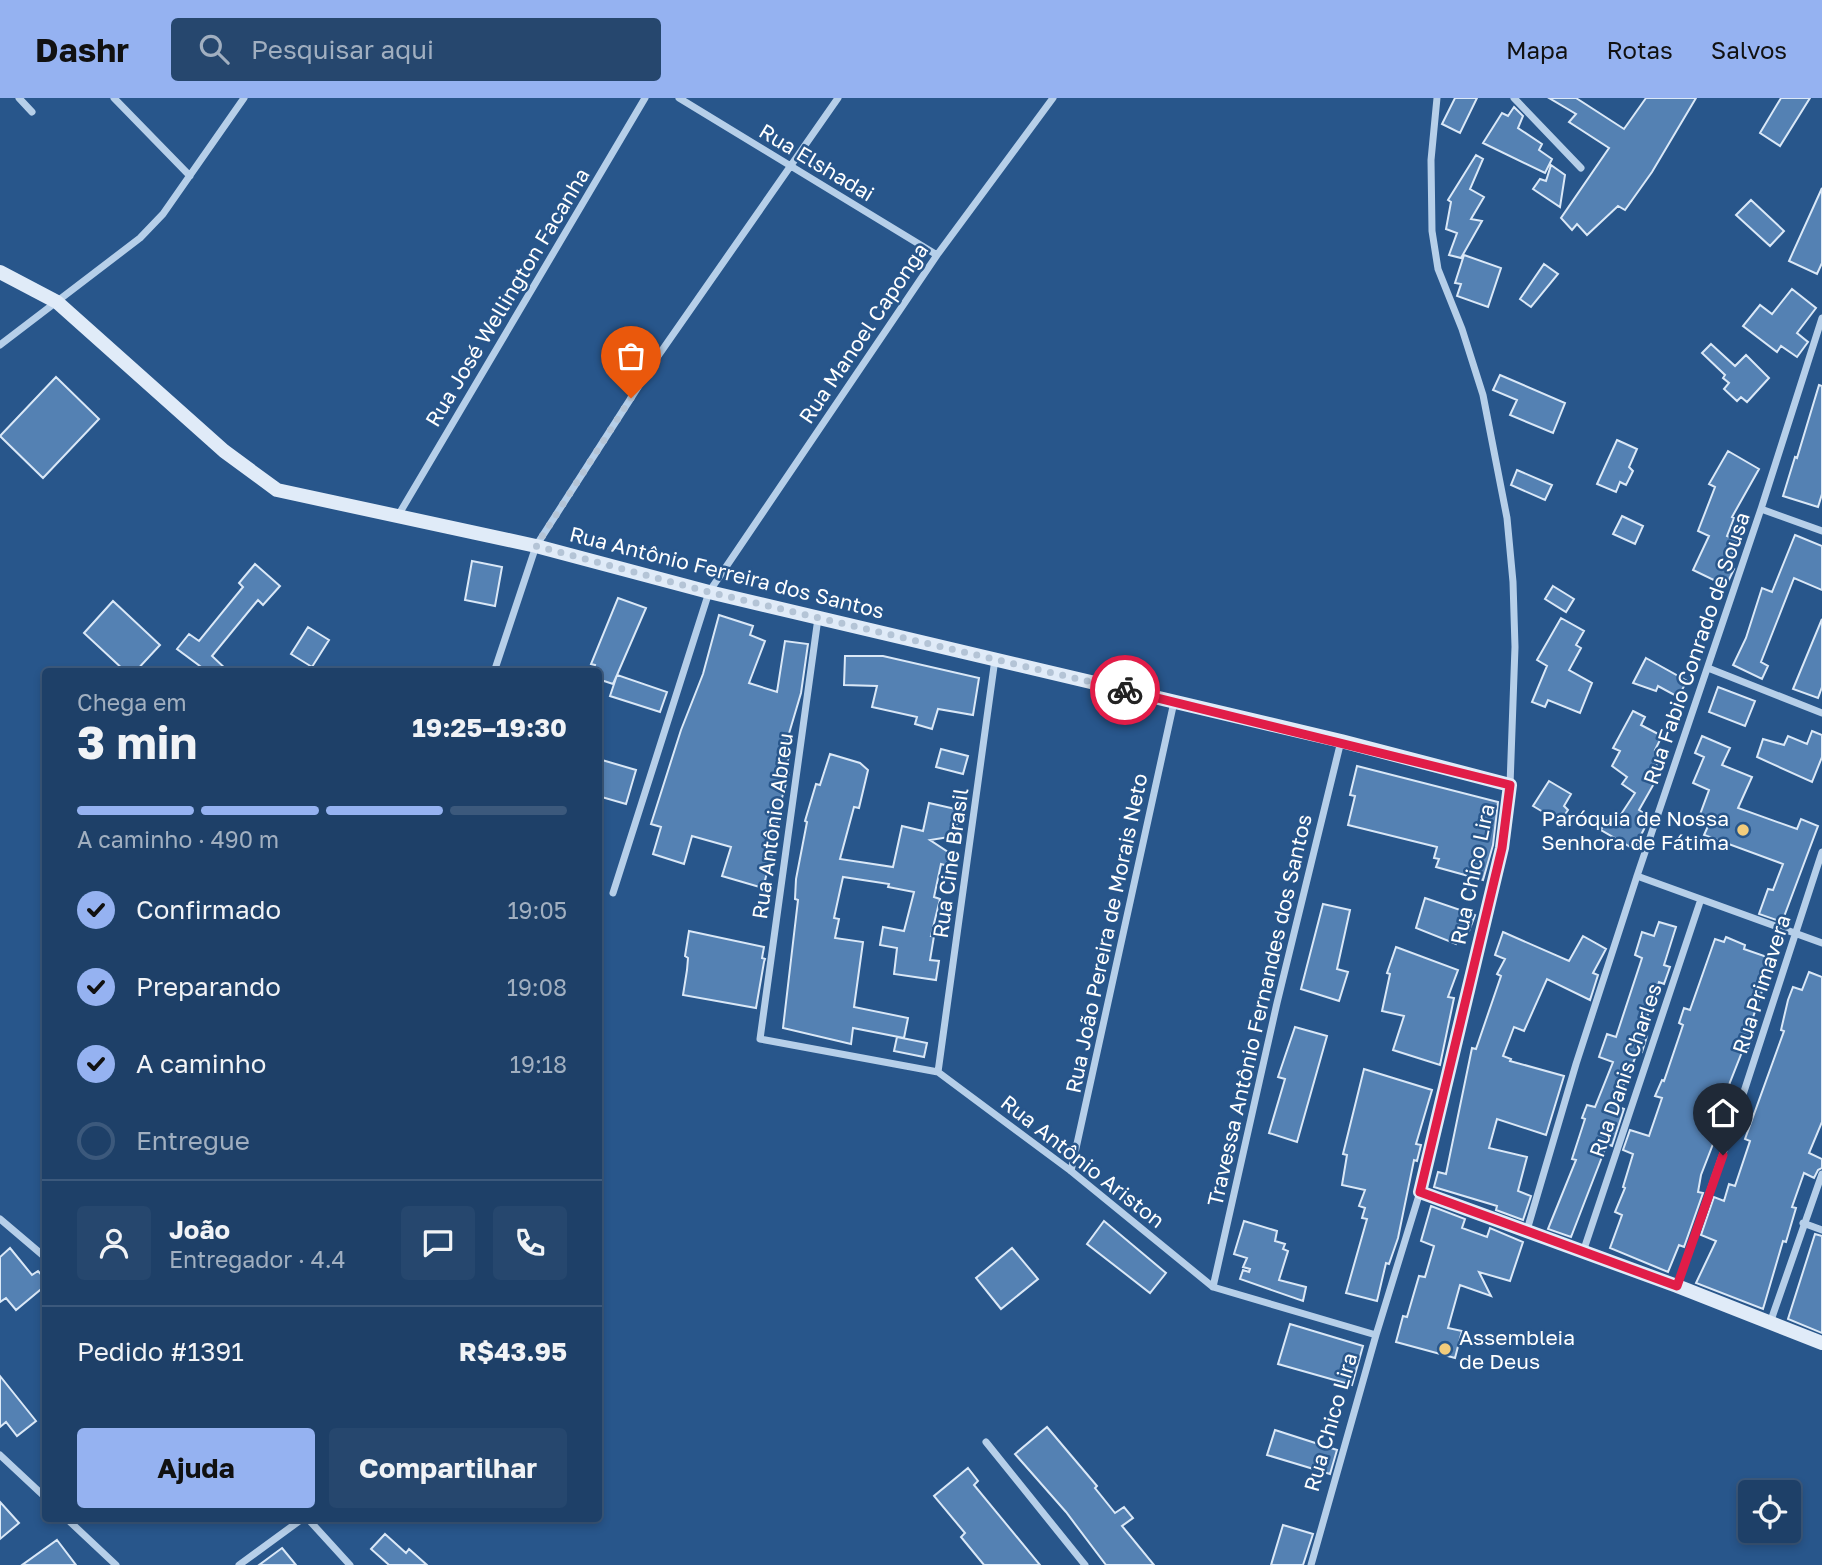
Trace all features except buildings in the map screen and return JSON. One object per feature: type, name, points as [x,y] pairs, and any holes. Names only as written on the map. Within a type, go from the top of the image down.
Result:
[{"type":"street","points":[[19,98],[32,113]]},
{"type":"street","points":[[114,98],[190,176]]},
{"type":"street","points":[[0,345],[140,238],[163,214],[244,98]]},
{"type":"street","name":"Rua José Wellington Facanha","points":[[399,514],[645,98]]},
{"type":"street","name":"Rua Elshadai","points":[[679,98],[937,255]]},
{"type":"street","points":[[495,668],[536,546],[658,356],[838,98]]},
{"type":"street","name":"Rua Manoel Caponga","points":[[612,892],[709,592],[937,255],[1053,98]]},
{"type":"street","name":"Rua Chico Lira","points":[[1311,1565],[1376,1335],[1420,1192],[1502,848],[1510,785],[1515,647],[1507,518],[1483,395],[1438,268],[1432,231],[1431,160],[1437,98]]},
{"type":"street","points":[[1514,98],[1580,168]]},
{"type":"street","name":"Rua Antônio Ferreira dos Santos","points":[[0,272],[57,302],[224,451],[263,482],[285,492],[399,514],[536,546],[709,592],[1341,741],[1510,785]]},
{"type":"street","name":"Rua Fabio Conrado de Sousa","points":[[1527,1230],[1637,876],[1761,509],[1822,318]]},
{"type":"street","points":[[1812,348],[1822,351]]},
{"type":"street","points":[[1761,509],[1822,531]]},
{"type":"street","name":"Rua Antônio Abreu","points":[[760,1039],[818,618]]},
{"type":"street","name":"Rua Cine Brasil","points":[[938,1072],[995,659]]},
{"type":"street","points":[[1708,668],[1822,713]]},
{"type":"street","name":"Rua João Pereira de Morais Neto","points":[[1071,1171],[1174,702]]},
{"type":"street","name":"Travessa Antônio Fernandes dos Santos","points":[[1213,1287],[1277,1003],[1341,741]]},
{"type":"street","name":"Rua Primavera","points":[[1677,1286],[1822,852]]},
{"type":"street","points":[[1637,876],[1822,943]]},
{"type":"street","name":"Rua Danis Charles","points":[[1583,1252],[1701,899]]},
{"type":"street","name":"Rua Antônio Ariston","points":[[760,1039],[938,1072],[1071,1171],[1213,1287],[1376,1335]]},
{"type":"street","points":[[1770,1322],[1822,1174]]},
{"type":"street","points":[[1420,1192],[1677,1286],[1822,1343]]},
{"type":"street","points":[[0,1219],[42,1255]]},
{"type":"street","points":[[1803,1223],[1822,1230]]},
{"type":"street","points":[[0,1233],[8,1226]]},
{"type":"street","points":[[986,1442],[1085,1565]]},
{"type":"street","points":[[0,1455],[42,1494]]},
{"type":"street","points":[[71,1522],[116,1565]]},
{"type":"street","points":[[239,1565],[298,1522]]},
{"type":"street","points":[[311,1522],[351,1565]]},
{"type":"way so far","points":[[631,398],[536,546],[709,592],[1125,690]]},
{"type":"place","name":"Paróquia de Nossa Senhora de Fátima","points":[[1743,830]]},
{"type":"place","name":"Assembleia de Deus","points":[[1445,1349]]},
{"type":"route","points":[[1125,690],[1341,741],[1510,785],[1502,848],[1420,1192],[1677,1286],[1723,1155]]}]
